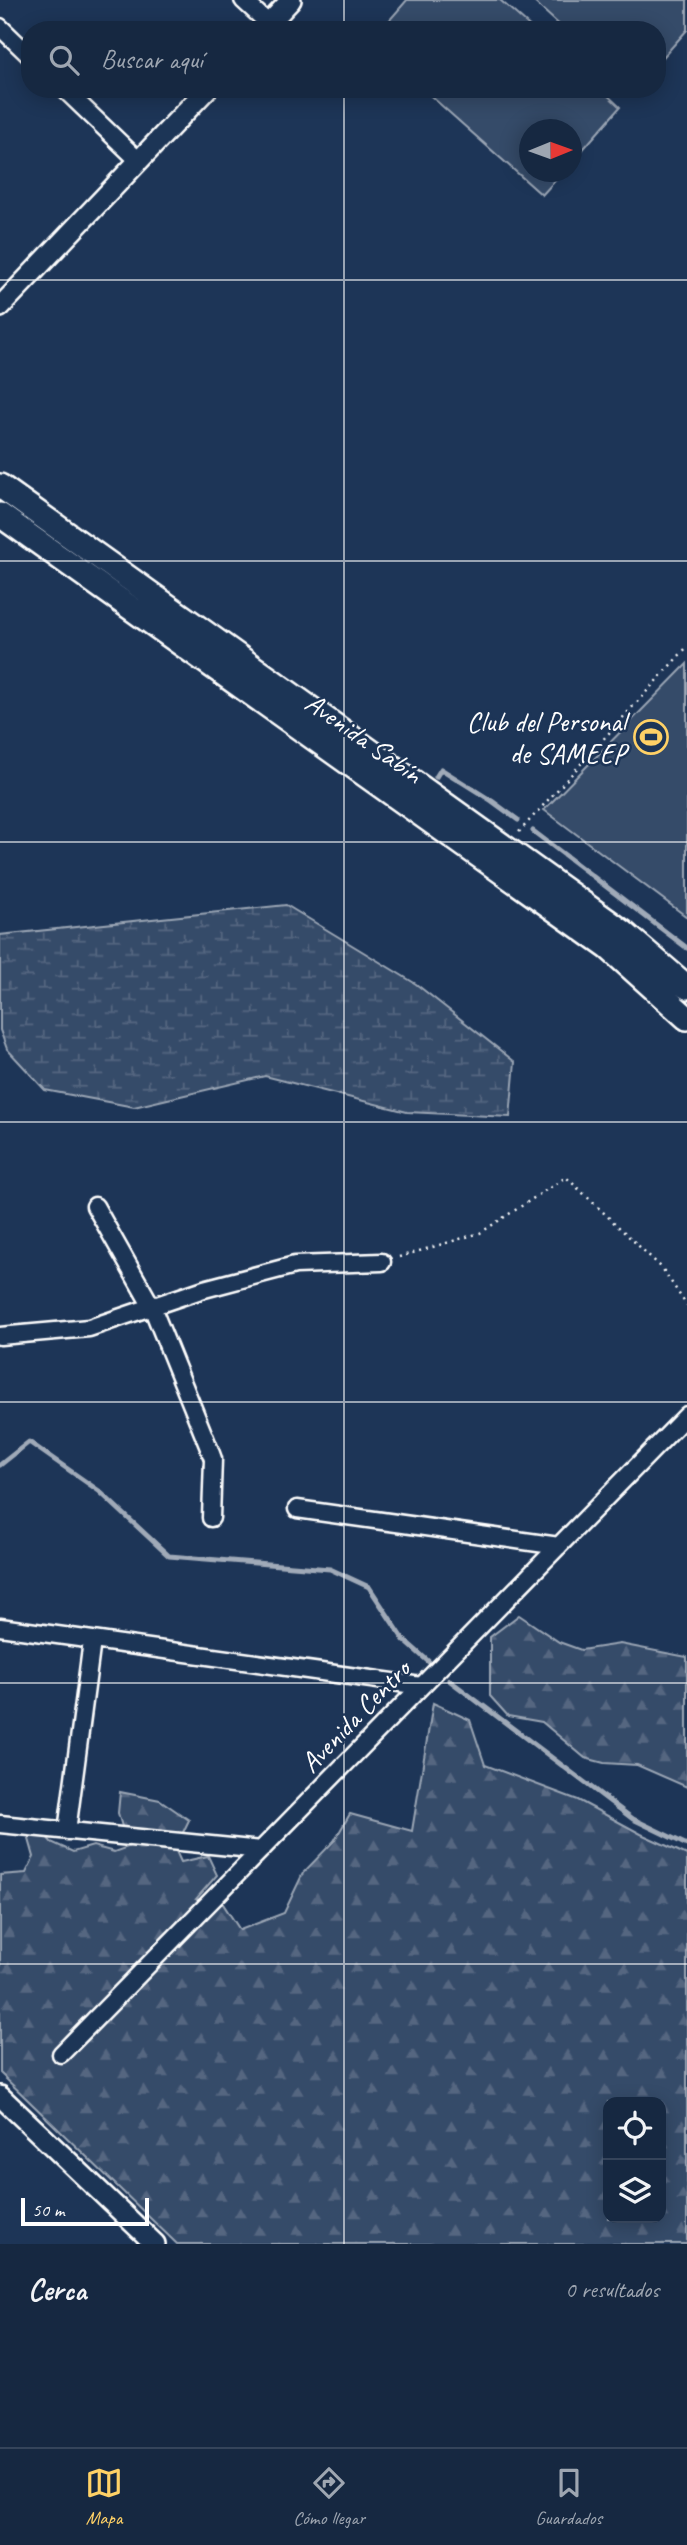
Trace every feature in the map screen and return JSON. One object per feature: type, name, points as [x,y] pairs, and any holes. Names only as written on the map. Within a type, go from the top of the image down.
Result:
[{"type":"main road","name":"Avenida Sabín","points":[[0,486],[623,932],[687,987]]},
{"type":"main road","name":"Avenida Sabín","points":[[0,515],[609,948],[687,1018]]},
{"type":"street","points":[[243,0],[261,21]]},
{"type":"street","points":[[272,21],[291,0]]},
{"type":"street","points":[[0,27],[21,47]]},
{"type":"street","points":[[73,98],[139,161]]},
{"type":"street","points":[[3,297],[198,98]]},
{"type":"street","points":[[95,1206],[152,1307],[213,1459],[211,1518]]},
{"type":"street","points":[[0,1336],[89,1328],[204,1289],[295,1265],[382,1262]]},
{"type":"street","name":"Avenida Centro","points":[[61,2054],[687,1415]]},
{"type":"street","points":[[297,1509],[559,1546]]},
{"type":"street","points":[[0,1627],[421,1686]]},
{"type":"street","points":[[67,1831],[92,1641]]},
{"type":"street","points":[[0,1824],[261,1850]]},
{"type":"street","points":[[0,2096],[155,2244]]},
{"type":"path","points":[[505,848],[687,647]]},
{"type":"path","points":[[382,1262],[480,1233],[566,1177],[662,1268],[687,1306]]},
{"type":"green space","points":[[407,0],[500,0],[524,21],[389,21]]},
{"type":"green space","points":[[532,0],[687,0],[687,30],[666,54],[666,21],[555,21]]},
{"type":"green space","points":[[433,98],[610,98],[620,107],[582,151],[582,119],[519,119],[519,175]]},
{"type":"green space","points":[[527,182],[554,182],[542,195]]},
{"type":"green space","name":"Club del Personal de SAMEEP","points":[[687,664],[687,917],[544,810]]},
{"type":"green space","points":[[286,905],[416,984],[515,1062],[510,1117],[407,1112],[265,1076],[134,1107],[45,1090],[7,1049],[0,1030],[0,935]]},
{"type":"green space","points":[[519,1615],[559,1642],[581,1650],[620,1644],[687,1657],[687,1787],[637,1765],[604,1763],[585,1758],[542,1722],[508,1716],[490,1696],[490,1637]]},
{"type":"green space","points":[[433,1703],[470,1720],[485,1765],[578,1800],[687,1855],[687,2244],[177,2244],[0,2073],[0,1875],[26,1873],[34,1857],[29,1839],[35,1823],[51,1842],[73,1852],[93,1846],[114,1852],[128,1847],[118,1813],[120,1792],[160,1800],[189,1820],[175,1849],[181,1862],[208,1856],[217,1875],[196,1899],[223,1904],[240,1930],[284,1913],[303,1873],[334,1841],[350,1814],[412,1831]]},
{"type":"waterway","points":[[436,777],[441,769],[518,820]]},
{"type":"waterway","points":[[533,831],[687,948]]},
{"type":"waterway","points":[[0,1465],[29,1442],[99,1491],[169,1556],[330,1569],[369,1587],[404,1640],[429,1662]]},
{"type":"waterway","points":[[449,1680],[633,1819],[687,1845]]},
{"type":"place","name":"Club del Personal de SAMEEP","points":[[651,737]]}]
